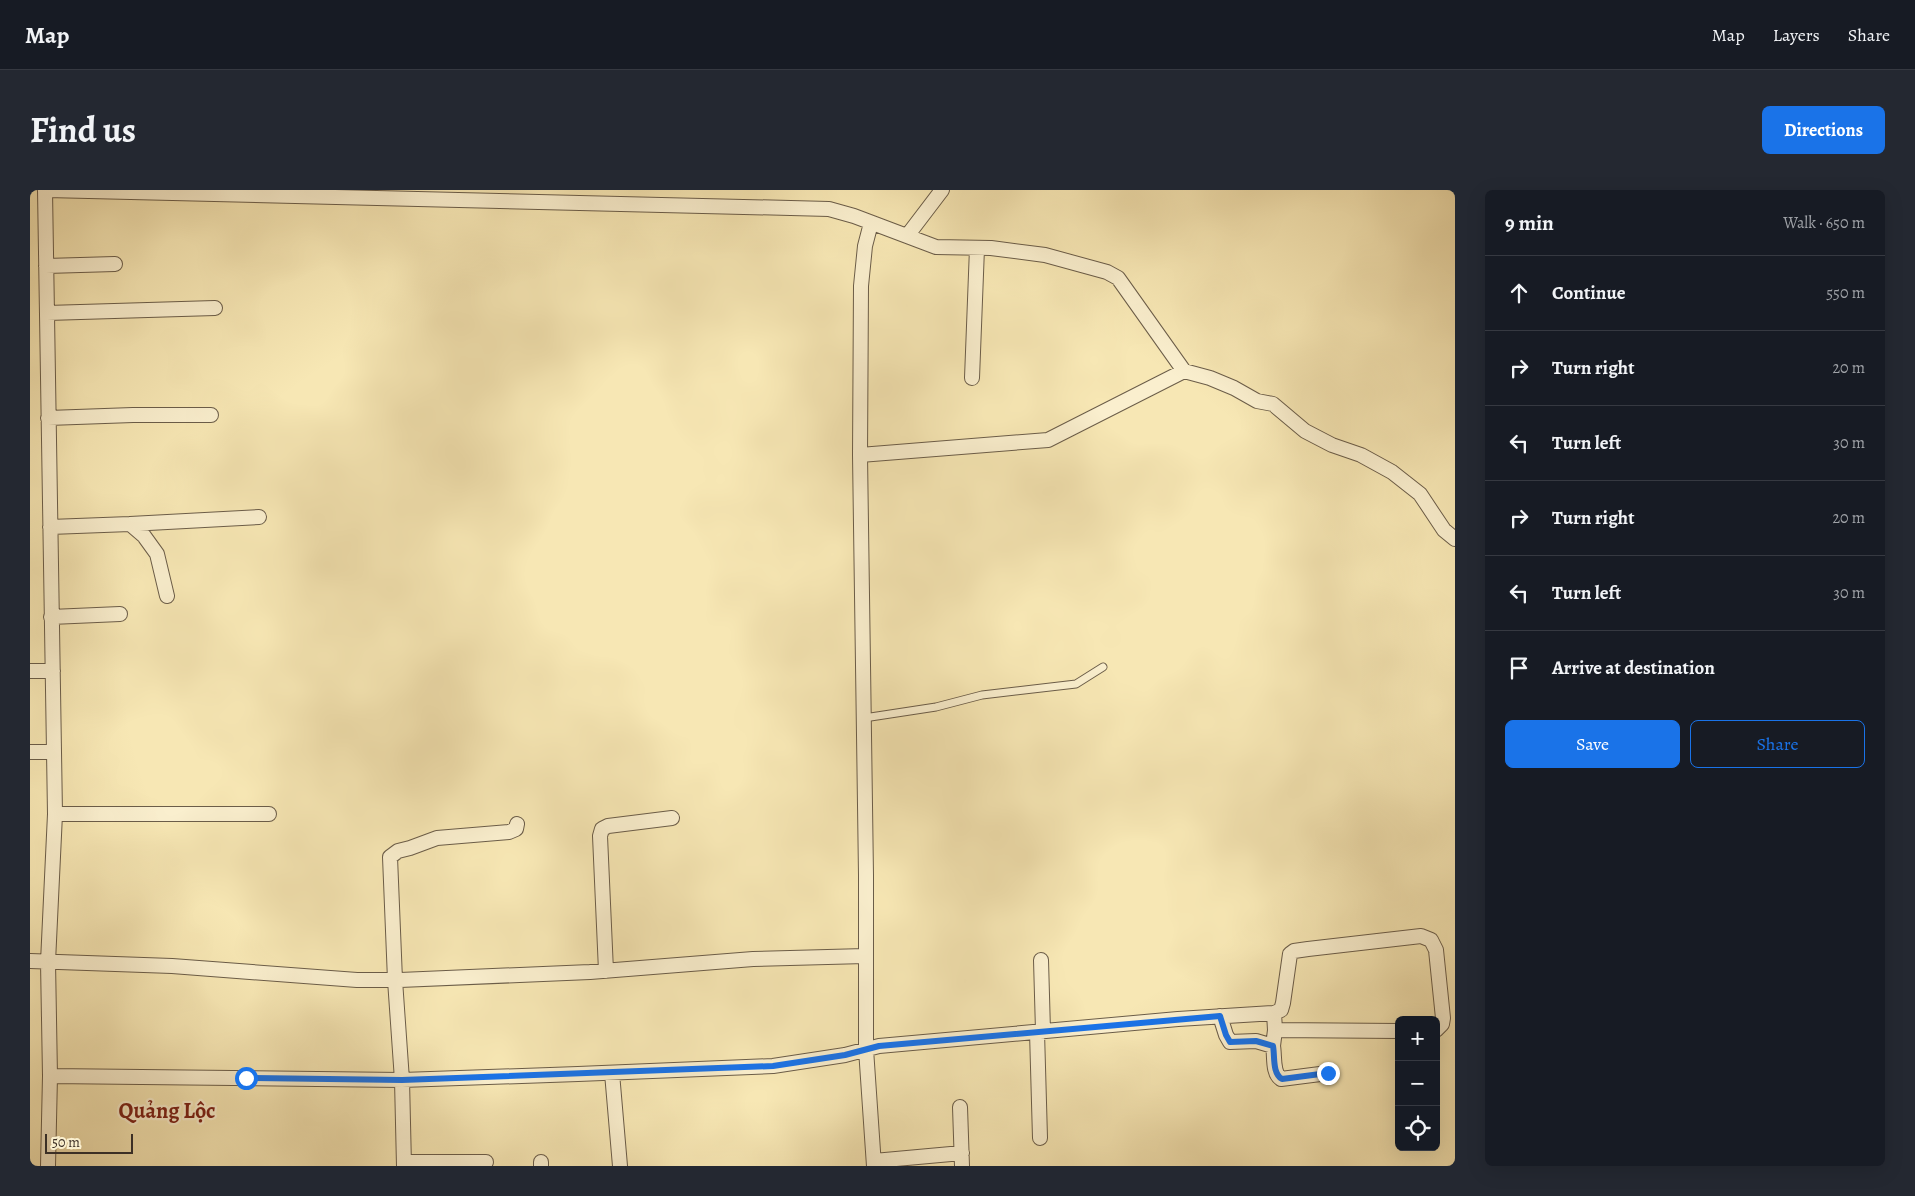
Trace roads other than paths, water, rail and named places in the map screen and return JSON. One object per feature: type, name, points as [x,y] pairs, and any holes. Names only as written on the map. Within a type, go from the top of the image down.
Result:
[{"type":"street","points":[[48,1166],[50,1076],[48,962],[55,814],[46,190],[601,197],[829,209],[936,247],[977,248],[1045,255],[1113,274],[1118,278],[1184,371],[1210,378],[1234,388],[1257,401],[1273,404],[1305,431],[1332,445],[1361,455],[1402,479],[1420,494],[1444,530],[1455,539]]},
{"type":"street","points":[[907,236],[942,190]]},
{"type":"street","points":[[871,223],[865,246],[861,286],[860,456],[866,875],[866,1049],[874,1164],[962,1160],[960,1106]]},
{"type":"street","points":[[972,378],[977,248]]},
{"type":"street","points":[[46,266],[115,264]]},
{"type":"street","points":[[47,313],[216,308]]},
{"type":"street","points":[[860,456],[1048,440],[1184,371]]},
{"type":"street","points":[[48,418],[211,415]]},
{"type":"street","points":[[50,527],[260,517]]},
{"type":"street","points":[[130,524],[144,536],[157,554],[167,596]]},
{"type":"street","points":[[52,617],[120,614]]},
{"type":"street","points":[[30,671],[53,671]]},
{"type":"street","points":[[30,752],[54,752]]},
{"type":"street","points":[[55,814],[269,814]]},
{"type":"street","points":[[606,971],[600,836],[602,829],[608,826],[672,818]]},
{"type":"street","points":[[486,1162],[404,1164],[402,1080],[395,980],[390,857],[398,851],[437,838],[510,832],[516,828],[517,824]]},
{"type":"street","points":[[50,1076],[402,1080],[773,1066],[845,1055],[866,1049],[1040,1031],[1274,1013],[1281,1010],[1290,954],[1294,951],[1421,936],[1432,940],[1436,950],[1443,1018],[1440,1026]]},
{"type":"street","points":[[30,961],[172,966],[358,980],[395,980],[606,971],[753,959],[865,956]]},
{"type":"street","points":[[1040,1138],[1041,960]]},
{"type":"street","points":[[1274,1013],[1275,1030],[1273,1046],[1277,1076],[1282,1079],[1328,1073]]},
{"type":"street","points":[[1220,1016],[1230,1042],[1256,1041],[1273,1046]]},
{"type":"street","points":[[1275,1030],[1395,1031]]},
{"type":"street","points":[[612,1073],[620,1166]]},
{"type":"lane","points":[[864,718],[936,707],[982,695],[1076,684],[1103,667]]},
{"type":"district","name":"Quảng Lộc","points":[[167,1111]]}]
